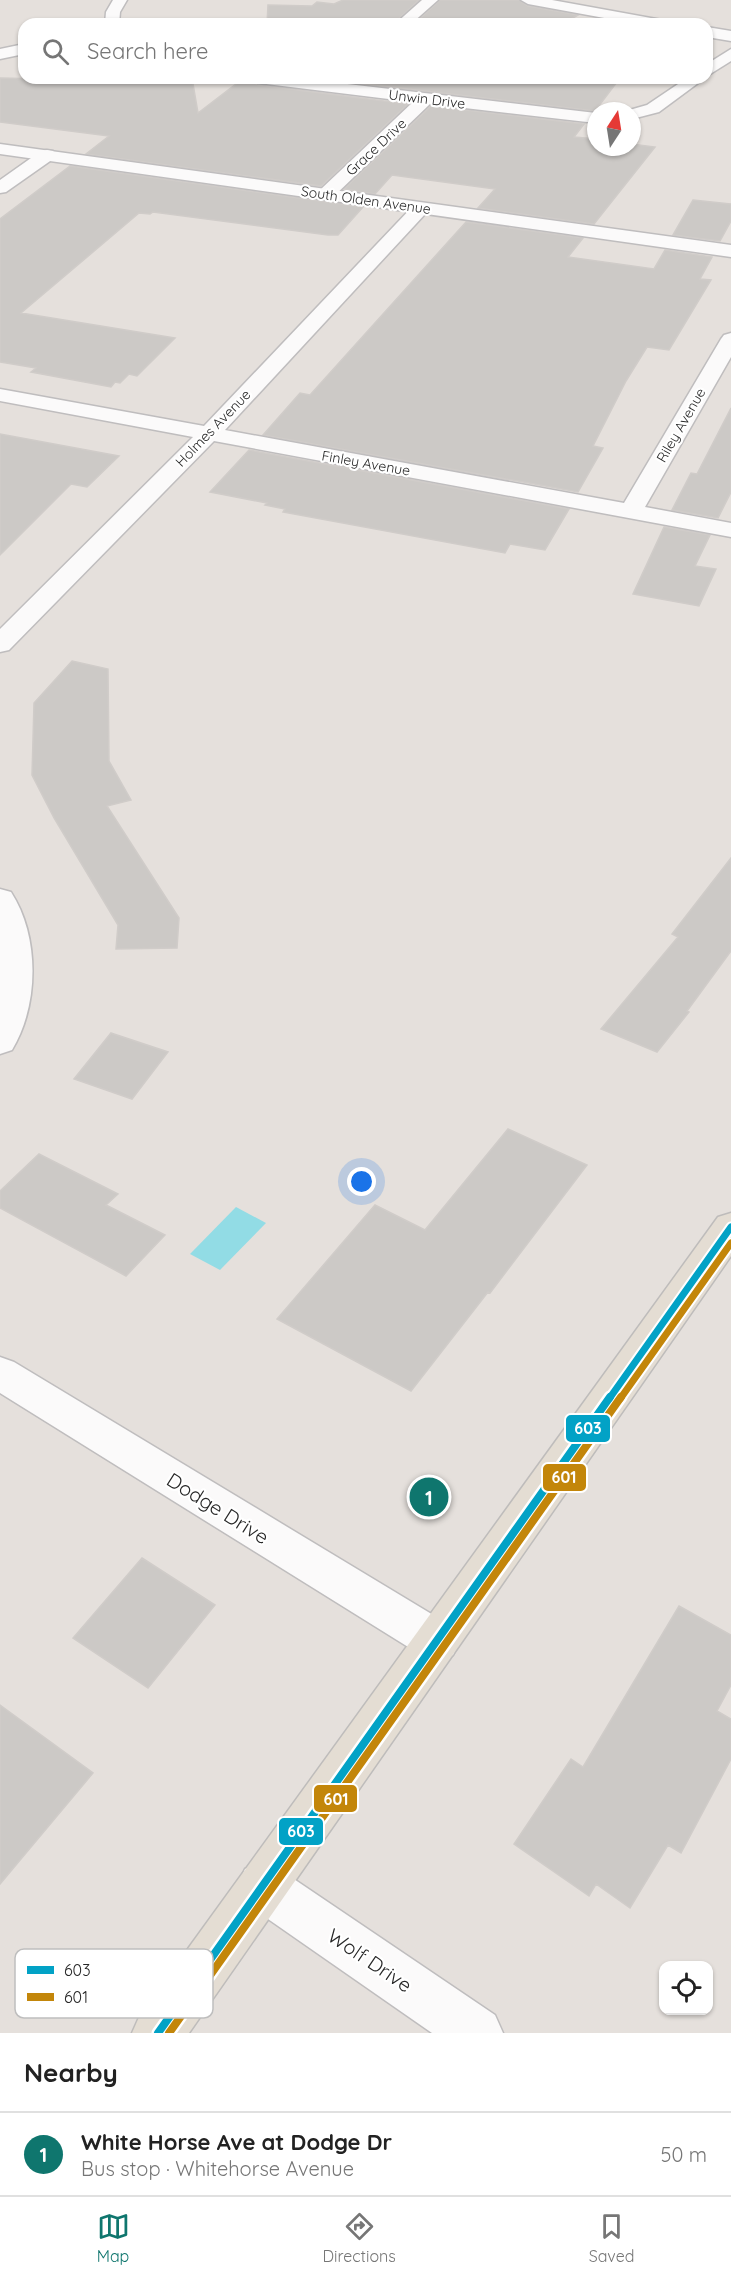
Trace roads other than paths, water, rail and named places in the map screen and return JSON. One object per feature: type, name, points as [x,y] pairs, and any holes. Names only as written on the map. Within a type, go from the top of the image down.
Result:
[{"type":"main road","points":[[213,1955],[731,1227]]},
{"type":"main road","points":[[158,2033],[169,2018]]},
{"type":"street","points":[[113,18],[120,0]]},
{"type":"street","points":[[409,18],[431,0]]},
{"type":"street","points":[[528,0],[628,18]]},
{"type":"street","points":[[713,33],[731,36]]},
{"type":"street","points":[[0,54],[18,50]]},
{"type":"street","points":[[713,67],[731,54]]},
{"type":"street","name":"Unwin Drive","points":[[343,84],[426,99],[587,117]]},
{"type":"street","points":[[641,112],[654,109],[689,84]]},
{"type":"street","name":"Grace Drive","points":[[326,194],[426,99]]},
{"type":"street","name":"South Olden Avenue","points":[[0,149],[731,251]]},
{"type":"street","points":[[0,188],[47,155]]},
{"type":"street","name":"Holmes Avenue","points":[[0,644],[209,434],[421,208]]},
{"type":"street","name":"Riley Avenue","points":[[631,511],[731,339]]},
{"type":"street","name":"Finley Avenue","points":[[0,395],[731,530]]},
{"type":"street","points":[[0,899],[15,944],[15,983],[6,1032],[0,1042]]},
{"type":"street","name":"Dodge Drive","points":[[0,1373],[437,1641]]},
{"type":"street","name":"Wolf Drive","points":[[262,1886],[477,2033]]},
{"type":"water","points":[[236,1207],[266,1223],[220,1270],[190,1254]]},
{"type":"place","name":"White Horse Ave at Dodge Dr","points":[[429,1497]]}]
